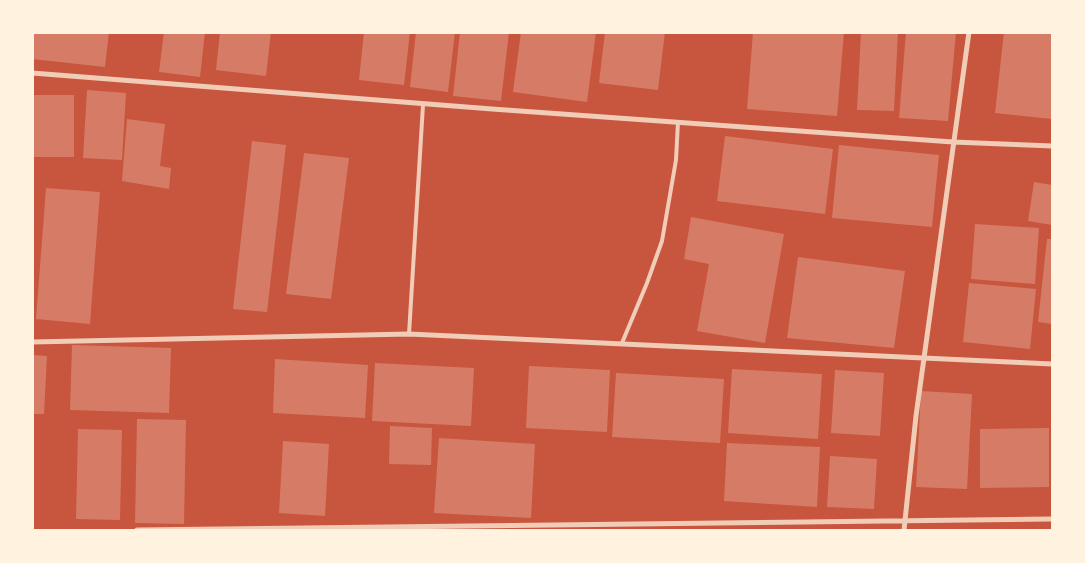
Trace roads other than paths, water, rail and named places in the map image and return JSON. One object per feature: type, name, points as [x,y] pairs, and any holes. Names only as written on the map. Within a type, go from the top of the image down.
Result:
[{"type":"street","points":[[904,530],[924,357],[969,32]]},
{"type":"street","points":[[32,73],[502,110],[953,142],[1052,146]]},
{"type":"street","points":[[32,342],[409,334],[1052,364]]},
{"type":"street","points":[[137,530],[1052,520]]},
{"type":"lane","points":[[409,334],[423,105]]},
{"type":"lane","points":[[622,343],[662,241],[676,160],[678,122]]}]
